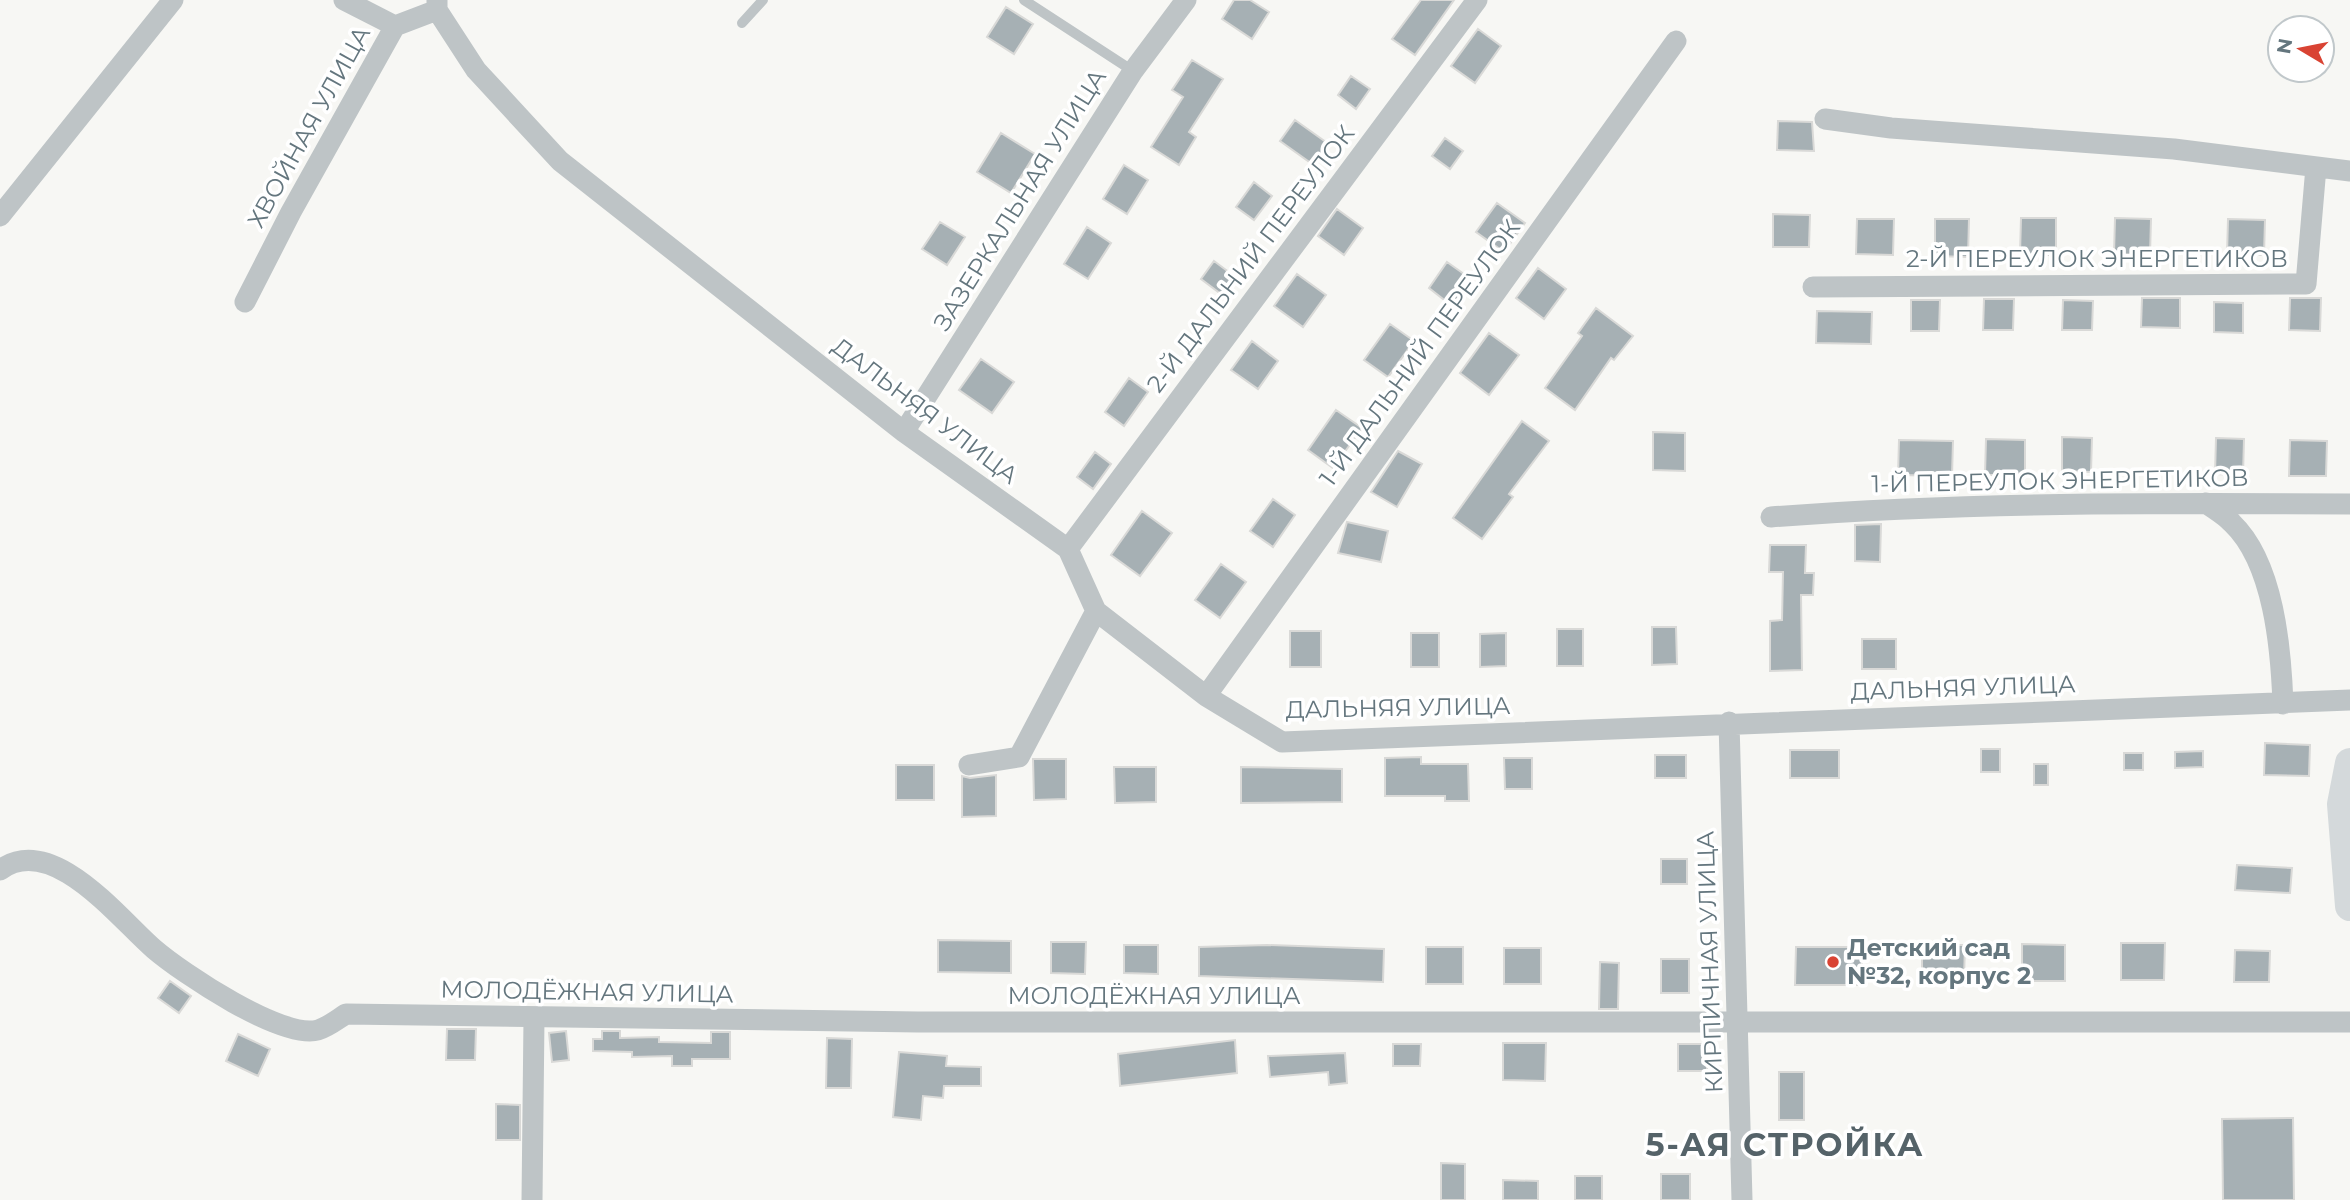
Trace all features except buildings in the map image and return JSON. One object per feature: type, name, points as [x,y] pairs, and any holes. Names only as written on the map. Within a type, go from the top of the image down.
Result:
[{"type":"main road","points":[[2350,763],[2342,804],[2350,906]]},
{"type":"street","points":[[0,216],[173,0]]},
{"type":"street","points":[[344,0],[395,26]]},
{"type":"street","name":"ЗАЗЕРКАЛЬНАЯ УЛИЦА","points":[[904,432],[1133,71],[1186,0]]},
{"type":"street","name":"2-Й ДАЛЬНИЙ ПЕРЕУЛОК","points":[[1068,549],[1477,0]]},
{"type":"street","name":"ХВОЙНАЯ УЛИЦА","points":[[245,302],[395,26],[437,5]]},
{"type":"street","name":"ДАЛЬНЯЯ УЛИЦА","points":[[437,5],[475,70],[560,161],[904,432],[1068,549],[1096,611],[1206,696],[1282,742],[1730,722],[2350,700]]},
{"type":"street","name":"1-Й ДАЛЬНИЙ ПЕРЕУЛОК","points":[[1206,696],[1676,41]]},
{"type":"street","points":[[1825,119],[1891,128],[2174,149],[2350,171]]},
{"type":"street","name":"2-Й ПЕРЕУЛОК ЭНЕРГЕТИКОВ","points":[[1813,286],[2306,284],[2316,167]]},
{"type":"street","points":[[2206,503],[2233,523],[2260,566],[2281,649],[2283,704]]},
{"type":"street","name":"1-Й ПЕРЕУЛОК ЭНЕРГЕТИКОВ","points":[[1772,517],[1886,509],[2206,503],[2350,504]]},
{"type":"street","points":[[969,765],[1019,757],[1096,611]]},
{"type":"street","name":"КИРПИЧНАЯ УЛИЦА","points":[[1730,722],[1742,1200]]},
{"type":"street","name":"МОЛОДЁЖНАЯ УЛИЦА","points":[[8,867],[34,860],[68,873],[96,891],[154,950],[255,1014],[287,1027],[318,1030],[346,1014],[918,1022],[2350,1022]]},
{"type":"street","points":[[532,1200],[534,1018]]},
{"type":"lane","points":[[742,23],[763,0]]},
{"type":"lane","points":[[1024,0],[1133,71]]},
{"type":"place","name":"Детский сад №32, корпус 2","points":[[1833,962]]},
{"type":"district","name":"5-АЯ СТРОЙКА","points":[[1785,1145]]}]
